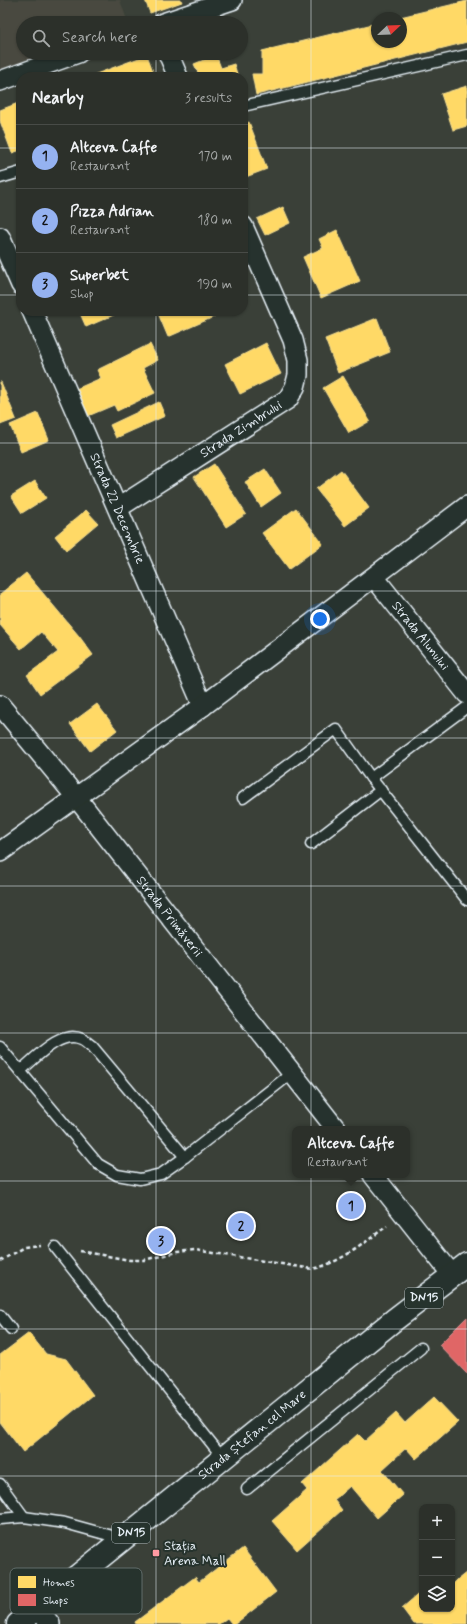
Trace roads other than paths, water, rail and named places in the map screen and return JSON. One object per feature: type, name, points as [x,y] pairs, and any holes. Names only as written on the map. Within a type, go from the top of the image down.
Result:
[{"type":"main road","name":"Strada Ștefan cel Mare","points":[[94,1568],[123,1540],[394,1320],[460,1270]]},
{"type":"main road","name":"Strada Ștefan cel Mare","points":[[18,1624],[44,1616]]},
{"type":"street","points":[[184,16],[232,0]]},
{"type":"street","points":[[25,72],[58,60]]},
{"type":"street","points":[[171,60],[176,72]]},
{"type":"street","points":[[0,81],[16,75]]},
{"type":"street","points":[[0,237],[16,274]]},
{"type":"street","name":"Strada Zimbrului","points":[[118,508],[288,399],[295,387],[298,375],[298,360],[293,340],[248,237]]},
{"type":"street","name":"Strada 22 Decembrie","points":[[34,316],[203,706]]},
{"type":"street","points":[[0,852],[203,706],[374,578],[467,506]]},
{"type":"street","name":"Strada Alunului","points":[[374,578],[467,694]]},
{"type":"street","name":"Strada Primăverii","points":[[0,705],[76,797],[334,1126]]},
{"type":"street","points":[[375,1178],[404,1214],[460,1270]]},
{"type":"lane","points":[[248,105],[467,55]]},
{"type":"lane","points":[[0,178],[16,173]]},
{"type":"lane","points":[[371,778],[467,708]]},
{"type":"lane","points":[[243,798],[336,729],[380,790],[467,900]]},
{"type":"lane","points":[[311,844],[380,790]]},
{"type":"lane","points":[[20,1071],[51,1045],[71,1036],[82,1039],[92,1046],[185,1157]]},
{"type":"lane","points":[[0,1047],[98,1164],[117,1175],[140,1179],[161,1174],[292,1073]]},
{"type":"lane","points":[[55,1247],[224,1458]]},
{"type":"lane","points":[[0,1316],[11,1329]]},
{"type":"lane","points":[[247,1489],[421,1348]]},
{"type":"lane","points":[[0,1484],[24,1517]]},
{"type":"lane","points":[[0,1519],[24,1517],[65,1523],[123,1540]]},
{"type":"place","name":"Altceva Caffe","points":[[351,1206]]},
{"type":"place","name":"Pizza Adrian","points":[[241,1226]]},
{"type":"place","name":"Superbet","points":[[161,1241]]},
{"type":"place","name":"Stația Arena Mall","points":[[156,1553]]}]
